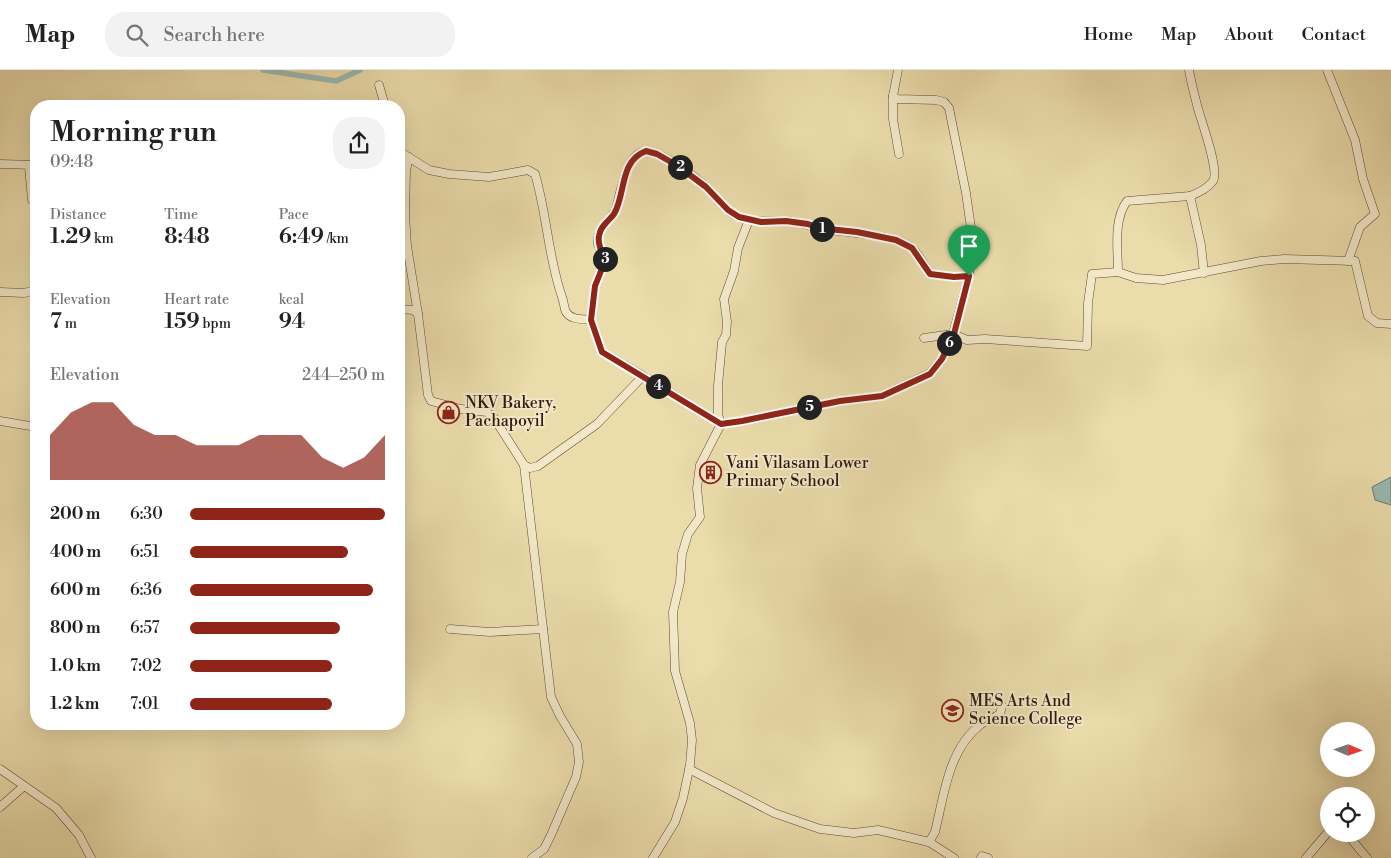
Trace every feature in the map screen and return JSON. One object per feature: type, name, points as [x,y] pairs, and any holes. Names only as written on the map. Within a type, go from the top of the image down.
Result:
[{"type":"street","points":[[898,70],[893,119],[899,154]]},
{"type":"street","points":[[1118,272],[1118,226],[1122,208],[1127,202],[1190,196],[1200,192],[1213,180],[1214,174],[1206,134],[1197,107],[1189,70]]},
{"type":"street","points":[[1327,70],[1354,140],[1363,179],[1375,214],[1360,227],[1348,261]]},
{"type":"street","points":[[379,85],[383,100]]},
{"type":"street","points":[[894,96],[897,99],[906,100],[936,100],[944,102],[949,108],[966,193],[971,254],[969,276],[954,334],[942,359],[930,374],[882,396],[840,401],[721,424],[602,352],[591,320],[595,286],[605,261],[598,243],[599,233],[614,214],[631,162],[639,154],[646,151],[666,158],[706,187],[728,210],[739,217],[749,220],[808,224],[819,228],[857,232],[896,240],[912,248],[930,274],[954,277],[969,276]]},
{"type":"street","points":[[405,155],[429,170],[449,174],[489,177],[528,170],[535,174],[558,286],[566,312],[571,317],[591,320]]},
{"type":"street","points":[[409,158],[406,170],[405,215],[407,246],[428,394],[431,401],[461,409],[487,412],[494,418],[524,465],[551,697],[577,744],[579,762],[576,778],[544,849],[532,858]]},
{"type":"street","points":[[0,164],[30,166]]},
{"type":"street","points":[[1190,196],[1201,244],[1204,273]]},
{"type":"street","points":[[653,858],[675,822],[683,798],[689,768],[692,740],[690,723],[675,671],[672,612],[680,582],[684,547],[688,534],[700,517],[697,488],[700,465],[721,424],[718,414],[718,386],[722,342],[726,335],[727,322],[724,299],[734,270],[738,248],[749,220]]},
{"type":"street","points":[[924,338],[954,334],[967,340],[985,339],[1087,346],[1088,303],[1092,274],[1118,272],[1136,278],[1163,280],[1261,262],[1284,260],[1355,262],[1368,316],[1377,323],[1391,324]]},
{"type":"street","points":[[0,292],[30,292]]},
{"type":"street","points":[[405,309],[413,310],[418,314]]},
{"type":"street","points":[[524,465],[530,468],[538,466],[597,424],[643,376]]},
{"type":"street","points":[[0,421],[30,425]]},
{"type":"street","points":[[450,630],[490,632],[543,629]]},
{"type":"street","points":[[929,842],[935,832],[954,760],[963,743],[979,726],[1000,714],[1002,706],[994,697]]},
{"type":"street","points":[[689,768],[774,812],[820,830],[854,833],[878,830],[929,842],[954,858]]},
{"type":"street","points":[[0,769],[56,808],[79,835],[91,858]]},
{"type":"street","points":[[0,807],[24,786]]},
{"type":"street","points":[[1306,858],[1320,842]]},
{"type":"street","points":[[1354,842],[1367,858]]},
{"type":"street","points":[[981,858],[984,856],[988,858]]},
{"type":"water","points":[[1391,477],[1391,505],[1375,500],[1372,487]]},
{"type":"waterway","points":[[263,70],[336,81],[360,70]]},
{"type":"place","name":"NKV Bakery, Pachapoyil","points":[[449,412]]},
{"type":"place","name":"Vani Vilasam Lower Primary School","points":[[710,472]]},
{"type":"place","name":"MES Arts And Science College","points":[[953,710]]},
{"type":"route","points":[[646,151],[666,158],[678,166],[706,187],[728,210],[739,217],[761,222],[786,221],[808,224],[830,230],[857,232],[896,240],[912,248],[930,274],[954,277],[969,276],[954,334],[942,359],[930,374],[882,396],[840,401],[721,424],[602,352],[591,320],[595,286],[605,261],[598,243],[599,233],[614,214],[624,178],[631,162],[639,154],[646,151]]}]
